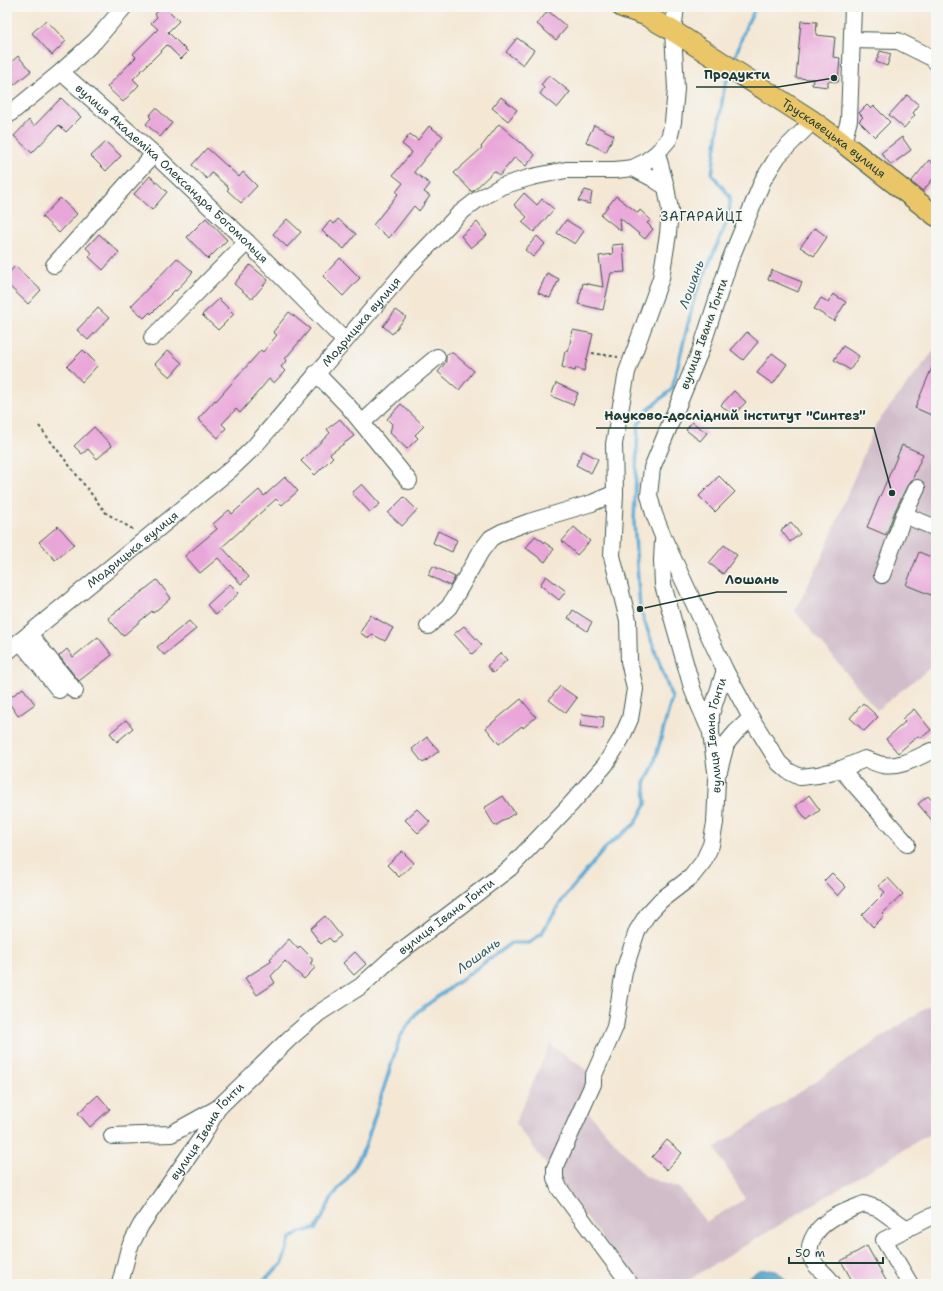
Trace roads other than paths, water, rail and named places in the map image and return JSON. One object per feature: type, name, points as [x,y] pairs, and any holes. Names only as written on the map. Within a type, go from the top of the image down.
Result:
[{"type":"main road","name":"Трускавецька вулиця","points":[[622,7],[645,15],[673,31],[813,121],[936,216]]},
{"type":"street","points":[[7,116],[61,72],[95,41],[124,7]]},
{"type":"street","name":"Модрицька вулиця","points":[[7,652],[230,470],[253,448],[411,264],[459,214],[477,200],[502,186],[532,176],[566,170],[615,170],[634,168],[657,153],[669,139],[674,122],[676,89],[673,31],[676,7]]},
{"type":"street","points":[[843,143],[849,120],[853,7]]},
{"type":"street","points":[[852,40],[898,41],[932,58],[936,62]]},
{"type":"street","name":"вулиця Академіка Олександра Богомольця","points":[[61,72],[154,154],[247,242],[345,341]]},
{"type":"street","name":"вулиця Івана Ґонти","points":[[813,121],[778,156],[763,180],[730,260],[701,349],[652,468],[649,495],[654,514],[664,539],[724,670],[779,763],[788,771],[800,777],[818,775],[841,769],[865,759],[882,765],[891,766],[905,763],[931,751]]},
{"type":"street","name":"вулиця Івана Ґонти","points":[[120,1284],[129,1248],[141,1225],[202,1137],[218,1108],[290,1038],[319,1013],[361,986],[392,958],[510,868],[571,804],[605,765],[621,739],[630,719],[635,689],[629,661],[628,620],[612,556],[615,493],[614,444],[627,372],[662,278],[670,210],[666,187],[657,153]]},
{"type":"street","points":[[54,265],[154,154]]},
{"type":"street","points":[[634,168],[666,187]]},
{"type":"street","points":[[152,338],[247,242]]},
{"type":"street","points":[[362,423],[402,386],[437,357]]},
{"type":"street","points":[[316,373],[348,406],[409,481]]},
{"type":"street","points":[[882,575],[904,515],[917,488]]},
{"type":"street","points":[[428,626],[449,607],[481,551],[491,538],[528,522],[592,503],[615,493]]},
{"type":"street","points":[[904,515],[936,528]]},
{"type":"street","points":[[664,539],[662,560],[663,585],[693,691],[711,733]]},
{"type":"street","points":[[25,638],[59,690]]},
{"type":"street","points":[[25,638],[75,691]]},
{"type":"street","name":"вулиця Івана Ґонти","points":[[630,1284],[559,1188],[555,1178],[555,1168],[593,1084],[592,1076],[615,1027],[624,971],[637,931],[647,915],[661,900],[690,877],[703,862],[710,845],[715,823],[717,779],[710,714],[724,670]]},
{"type":"street","points":[[717,779],[726,744],[736,732],[752,718]]},
{"type":"street","points":[[841,769],[907,844]]},
{"type":"street","points":[[112,1136],[171,1134],[218,1108]]},
{"type":"street","points":[[833,1284],[831,1279],[812,1260],[809,1246],[816,1230],[832,1218],[864,1204],[878,1209],[907,1228]]},
{"type":"street","points":[[910,1284],[884,1240],[936,1214]]},
{"type":"water","points":[[770,1269],[778,1272],[790,1284],[738,1284],[759,1270]]},
{"type":"waterway","name":"Лошань","points":[[733,63],[746,26],[756,7]]},
{"type":"waterway","name":"Лошань","points":[[259,1284],[282,1264],[290,1239],[300,1232],[315,1229],[332,1197],[349,1176],[365,1147],[400,1037],[417,1012],[511,943],[529,943],[541,934],[563,899],[607,846],[635,824],[646,804],[645,783],[653,767],[672,698],[640,609],[634,522],[638,425],[649,409],[672,389],[695,296],[729,217],[730,197],[712,174],[724,88],[729,75]]},
{"type":"place","name":"Продукти","points":[[834,78]]},
{"type":"place","name":"Науково-дослідний інститут \"Синтез\"","points":[[892,493]]},
{"type":"place","name":"Лошань","points":[[640,609]]},
{"type":"district","name":"ЗАГАРАЙЦІ","points":[[702,216]]}]
